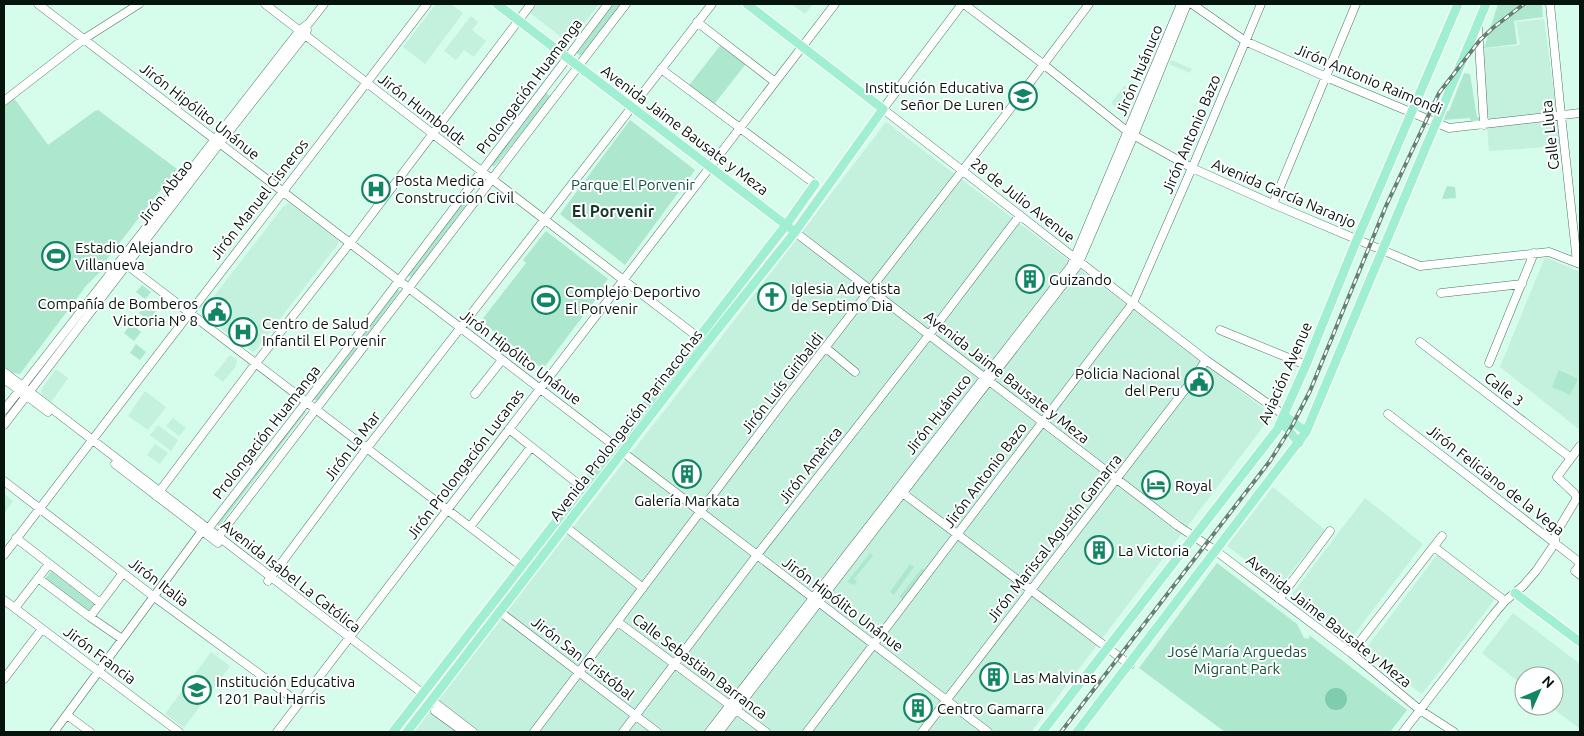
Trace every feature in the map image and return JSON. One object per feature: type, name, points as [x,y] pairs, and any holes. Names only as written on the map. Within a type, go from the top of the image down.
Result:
[{"type":"main road","name":"Avenida Jaime Bausate y Meza","points":[[497,4],[795,232]]},
{"type":"main road","name":"28 de Julio Avenue","points":[[746,4],[883,109]]},
{"type":"main road","name":"Aviación Avenue","points":[[1042,732],[1277,430],[1306,366],[1458,4]]},
{"type":"main road","points":[[1078,732],[1306,432],[1436,121],[1478,27],[1486,4]]},
{"type":"main road","name":"Avenida Prolongación Parinacochas","points":[[407,732],[706,343],[795,232],[883,109]]},
{"type":"main road","name":"Avenida Prolongación Parinacochas","points":[[393,732],[786,225],[815,184]]},
{"type":"main road","name":"28 de Julio Avenue","points":[[1284,416],[1306,432]]},
{"type":"main road","name":"28 de Julio Avenue","points":[[1284,416],[1285,426],[1299,442]]},
{"type":"main road","points":[[1515,593],[1580,642]]},
{"type":"street","name":"Jirón Hipólito Unánue","points":[[38,4],[47,6],[84,39],[988,732]]},
{"type":"street","points":[[4,100],[84,39],[139,4]]},
{"type":"street","name":"Jirón Humboldt","points":[[265,4],[706,343]]},
{"type":"street","name":"Jirón Abtao","points":[[4,410],[123,262],[324,4]]},
{"type":"street","name":"Jirón Manuel Cisneros","points":[[4,555],[427,4]]},
{"type":"street","points":[[158,494],[531,4]]},
{"type":"street","name":"Prolongación Huamanga","points":[[54,732],[153,596],[306,402],[608,4]]},
{"type":"street","name":"Prolongación Huamanga","points":[[216,539],[626,4]]},
{"type":"street","name":"Jirón La Mar","points":[[269,579],[367,448],[712,4]]},
{"type":"street","name":"Jirón Prolongación Lucanas","points":[[281,731],[299,703],[835,4]]},
{"type":"street","points":[[883,109],[963,4]]},
{"type":"street","name":"Avenida García Naranjo","points":[[963,4],[1131,133],[1192,168],[1420,266],[1549,252],[1579,263]]},
{"type":"street","name":"Jirón Luís Giribaldi","points":[[534,732],[1089,4]]},
{"type":"street","name":"Jirón Huánuco","points":[[1131,133],[1181,4]]},
{"type":"street","name":"Jirón Huánuco","points":[[708,732],[733,707],[1078,260],[1187,4]]},
{"type":"street","name":"Jirón Antonio Raimondi","points":[[1192,4],[1245,41],[1449,128],[1580,113]]},
{"type":"street","name":"Jirón Antonio Bazo","points":[[807,732],[1133,303],[1261,4]]},
{"type":"street","points":[[1273,204],[1356,4]]},
{"type":"street","name":"Calle Lluta","points":[[1550,4],[1579,263]]},
{"type":"street","points":[[697,22],[775,82]]},
{"type":"street","points":[[1478,27],[1484,125]]},
{"type":"street","points":[[661,69],[815,184]]},
{"type":"street","name":"28 de Julio Avenue","points":[[883,109],[1206,360],[1284,416]]},
{"type":"street","name":"Jirón Amèrica","points":[[623,732],[841,446],[930,335],[1020,215]]},
{"type":"street","name":"Avenida Jaime Bausate y Meza","points":[[795,232],[1117,479],[1351,653],[1420,710],[1454,732]]},
{"type":"street","points":[[1489,363],[1534,253]]},
{"type":"street","points":[[123,262],[521,566]]},
{"type":"street","name":"Jirón Abtao","points":[[4,425],[123,262]]},
{"type":"street","points":[[1442,293],[1522,284]]},
{"type":"street","points":[[1220,330],[1306,366]]},
{"type":"street","name":"Calle 3","points":[[1420,342],[1571,458]]},
{"type":"street","points":[[826,348],[855,372]]},
{"type":"street","points":[[475,394],[502,360]]},
{"type":"street","name":"Jirón Mariscal Agustín Gamarra","points":[[922,732],[1206,360]]},
{"type":"street","points":[[4,372],[20,388]]},
{"type":"street","points":[[4,379],[20,388]]},
{"type":"street","name":"Avenida Isabel La Católica","points":[[20,388],[421,696],[464,732]]},
{"type":"street","name":"Jirón Feliciano de la Vega","points":[[1388,414],[1578,561],[1578,573]]},
{"type":"street","points":[[509,429],[582,487]]},
{"type":"street","points":[[1403,732],[1505,601],[1536,571],[1555,544],[1556,533],[1577,498],[1557,477],[1580,446]]},
{"type":"street","points":[[470,527],[531,447]]},
{"type":"street","name":"Jirón Italia","points":[[4,482],[153,596],[299,703]]},
{"type":"street","points":[[900,491],[1130,664]]},
{"type":"street","points":[[557,520],[643,588]]},
{"type":"street","points":[[1279,599],[1330,531]]},
{"type":"street","points":[[1351,653],[1442,536]]},
{"type":"street","points":[[16,538],[100,603]]},
{"type":"street","points":[[1434,547],[1505,601]]},
{"type":"street","points":[[14,608],[48,564]]},
{"type":"street","points":[[90,616],[123,573]]},
{"type":"street","points":[[38,578],[122,639]]},
{"type":"street","name":"Jirón Francia","points":[[4,600],[179,732]]},
{"type":"street","name":"Jirón San Cristóbal","points":[[491,605],[657,732]]},
{"type":"street","name":"Calle Sebastian Barranca","points":[[618,622],[763,731]]},
{"type":"street","points":[[4,679],[42,629]]},
{"type":"street","name":"Avenida Isabel La Católica","points":[[430,703],[473,732]]},
{"type":"street","name":"Jirón Huánuco","points":[[719,732],[733,707]]},
{"type":"street","points":[[68,715],[90,732]]},
{"type":"shaded area","points":[[436,4],[450,4],[463,13],[425,64],[403,47]]},
{"type":"shaded area","points":[[538,4],[599,4],[569,43],[530,13]]},
{"type":"shaded area","points":[[793,4],[813,4],[805,14]]},
{"type":"shaded area","points":[[471,16],[478,22],[472,30],[486,41],[474,57],[464,50],[456,60],[444,51]]},
{"type":"shaded area","points":[[1544,19],[1561,146],[1489,151],[1481,49],[1520,45],[1516,22]]},
{"type":"shaded area","points":[[1171,60],[1192,69],[1190,73],[1169,64]]},
{"type":"shaded area","points":[[1124,86],[1129,90],[1116,107],[1111,103]]},
{"type":"shaded area","points":[[886,122],[1272,415],[1031,732],[412,732],[694,373]]},
{"type":"shaded area","points":[[289,203],[338,240],[338,244],[253,352],[220,328],[233,311],[214,296],[283,207]]},
{"type":"shaded area","points":[[1545,257],[1580,272],[1580,430],[1500,367]]},
{"type":"shaded area","points":[[230,355],[237,360],[236,366],[223,382],[214,375]]},
{"type":"shaded area","points":[[56,369],[68,378],[51,402],[42,395],[41,390]]},
{"type":"shaded area","points":[[145,391],[166,407],[148,430],[128,416]]},
{"type":"shaded area","points":[[173,418],[186,428],[179,436],[166,426]]},
{"type":"shaded area","points":[[158,425],[178,440],[171,451],[150,435]]},
{"type":"shaded area","points":[[155,444],[168,453],[160,464],[147,455]]},
{"type":"shaded area","points":[[1273,487],[1325,530],[1280,586],[1227,546]]},
{"type":"shaded area","points":[[4,494],[13,501],[4,514]]},
{"type":"shaded area","points":[[1365,498],[1423,544],[1350,640],[1292,594]]},
{"type":"shaded area","points":[[1437,555],[1495,599],[1422,694],[1364,651]]},
{"type":"shaded area","points":[[1513,613],[1580,664],[1580,729],[1563,716],[1564,666],[1514,666],[1514,678],[1482,653]]},
{"type":"shaded area","name":"Institución Educativa 1201 Paul Harris","points":[[211,652],[230,666],[184,728],[165,714]]},
{"type":"shaded area","points":[[1336,688],[1346,695],[1347,699],[1340,709],[1336,710],[1326,703],[1325,699],[1332,689]]},
{"type":"green space","points":[[613,4],[622,4],[581,56],[575,52]]},
{"type":"green space","points":[[1498,4],[1542,4],[1543,17],[1514,21],[1517,44],[1484,48]]},
{"type":"green space","points":[[723,42],[748,61],[712,107],[687,88]]},
{"type":"green space","points":[[1464,73],[1470,74],[1477,117],[1480,117],[1480,120],[1471,122],[1470,118],[1442,120],[1446,111],[1449,111]]},
{"type":"green space","points":[[545,92],[551,97],[494,167],[488,162]]},
{"type":"green space","points":[[14,98],[48,145],[98,110],[177,169],[107,259],[102,270],[86,286],[20,374],[13,373],[4,366],[4,106]]},
{"type":"green space","name":"Parque El Porvenir","points":[[630,120],[695,170],[625,265],[560,214]]},
{"type":"green space","points":[[1447,186],[1455,187],[1456,198],[1442,199]]},
{"type":"green space","points":[[463,201],[466,205],[413,275],[411,277],[405,274]]},
{"type":"green space","name":"Complejo Deportivo El Porvenir","points":[[546,231],[608,279],[603,285],[605,287],[543,369],[481,321],[526,263],[523,260]]},
{"type":"green space","points":[[142,285],[151,292],[145,299],[136,292]]},
{"type":"green space","points":[[394,287],[400,291],[317,401],[311,397]]},
{"type":"green space","points":[[146,304],[156,311],[149,320],[139,313]]},
{"type":"green space","points":[[131,324],[141,332],[134,341],[124,333]]},
{"type":"green space","points":[[136,344],[146,352],[140,360],[130,353]]},
{"type":"green space","points":[[1559,370],[1578,379],[1570,395],[1552,387]]},
{"type":"green space","points":[[301,409],[306,412],[219,526],[215,523]]},
{"type":"green space","points":[[870,553],[873,556],[854,579],[857,582],[854,585],[847,582]]},
{"type":"green space","name":"José María Arguedas Migrant Park","points":[[1217,563],[1297,624],[1304,638],[1309,639],[1309,635],[1407,710],[1390,732],[1225,732],[1139,668]]},
{"type":"green space","points":[[910,564],[914,567],[894,595],[890,592]]},
{"type":"green space","points":[[922,568],[926,572],[904,600],[899,597]]},
{"type":"green space","points":[[51,571],[94,604],[88,612],[45,579]]},
{"type":"railway","points":[[1061,732],[1270,461],[1292,426],[1310,391],[1386,206],[1439,93],[1480,40],[1524,4]]},
{"type":"place","name":"Institución Educativa Señor De Luren","points":[[1023,96]]},
{"type":"place","name":"Posta Medica Construccion Civil","points":[[376,189]]},
{"type":"place","name":"Estadio Alejandro Villanueva","points":[[56,256]]},
{"type":"place","name":"Guizando","points":[[1030,279]]},
{"type":"place","name":"Iglesia Advetista de Septimo Dia","points":[[772,297]]},
{"type":"place","name":"Complejo Deportivo El Porvenir","points":[[546,300]]},
{"type":"place","name":"Compañía de Bomberos Victoria Nº 8","points":[[217,312]]},
{"type":"place","name":"Centro de Salud Infantil El Porvenir","points":[[243,332]]},
{"type":"place","name":"Policia Nacional del Peru","points":[[1199,382]]},
{"type":"place","name":"Galería Markata","points":[[687,474]]},
{"type":"place","name":"Royal","points":[[1156,485]]},
{"type":"place","name":"La Victoria","points":[[1099,550]]},
{"type":"place","name":"Las Malvinas","points":[[994,677]]},
{"type":"place","name":"Institución Educativa 1201 Paul Harris","points":[[197,690]]},
{"type":"place","name":"Centro Gamarra","points":[[918,708]]},
{"type":"district","name":"El Porvenir","points":[[613,211]]}]
